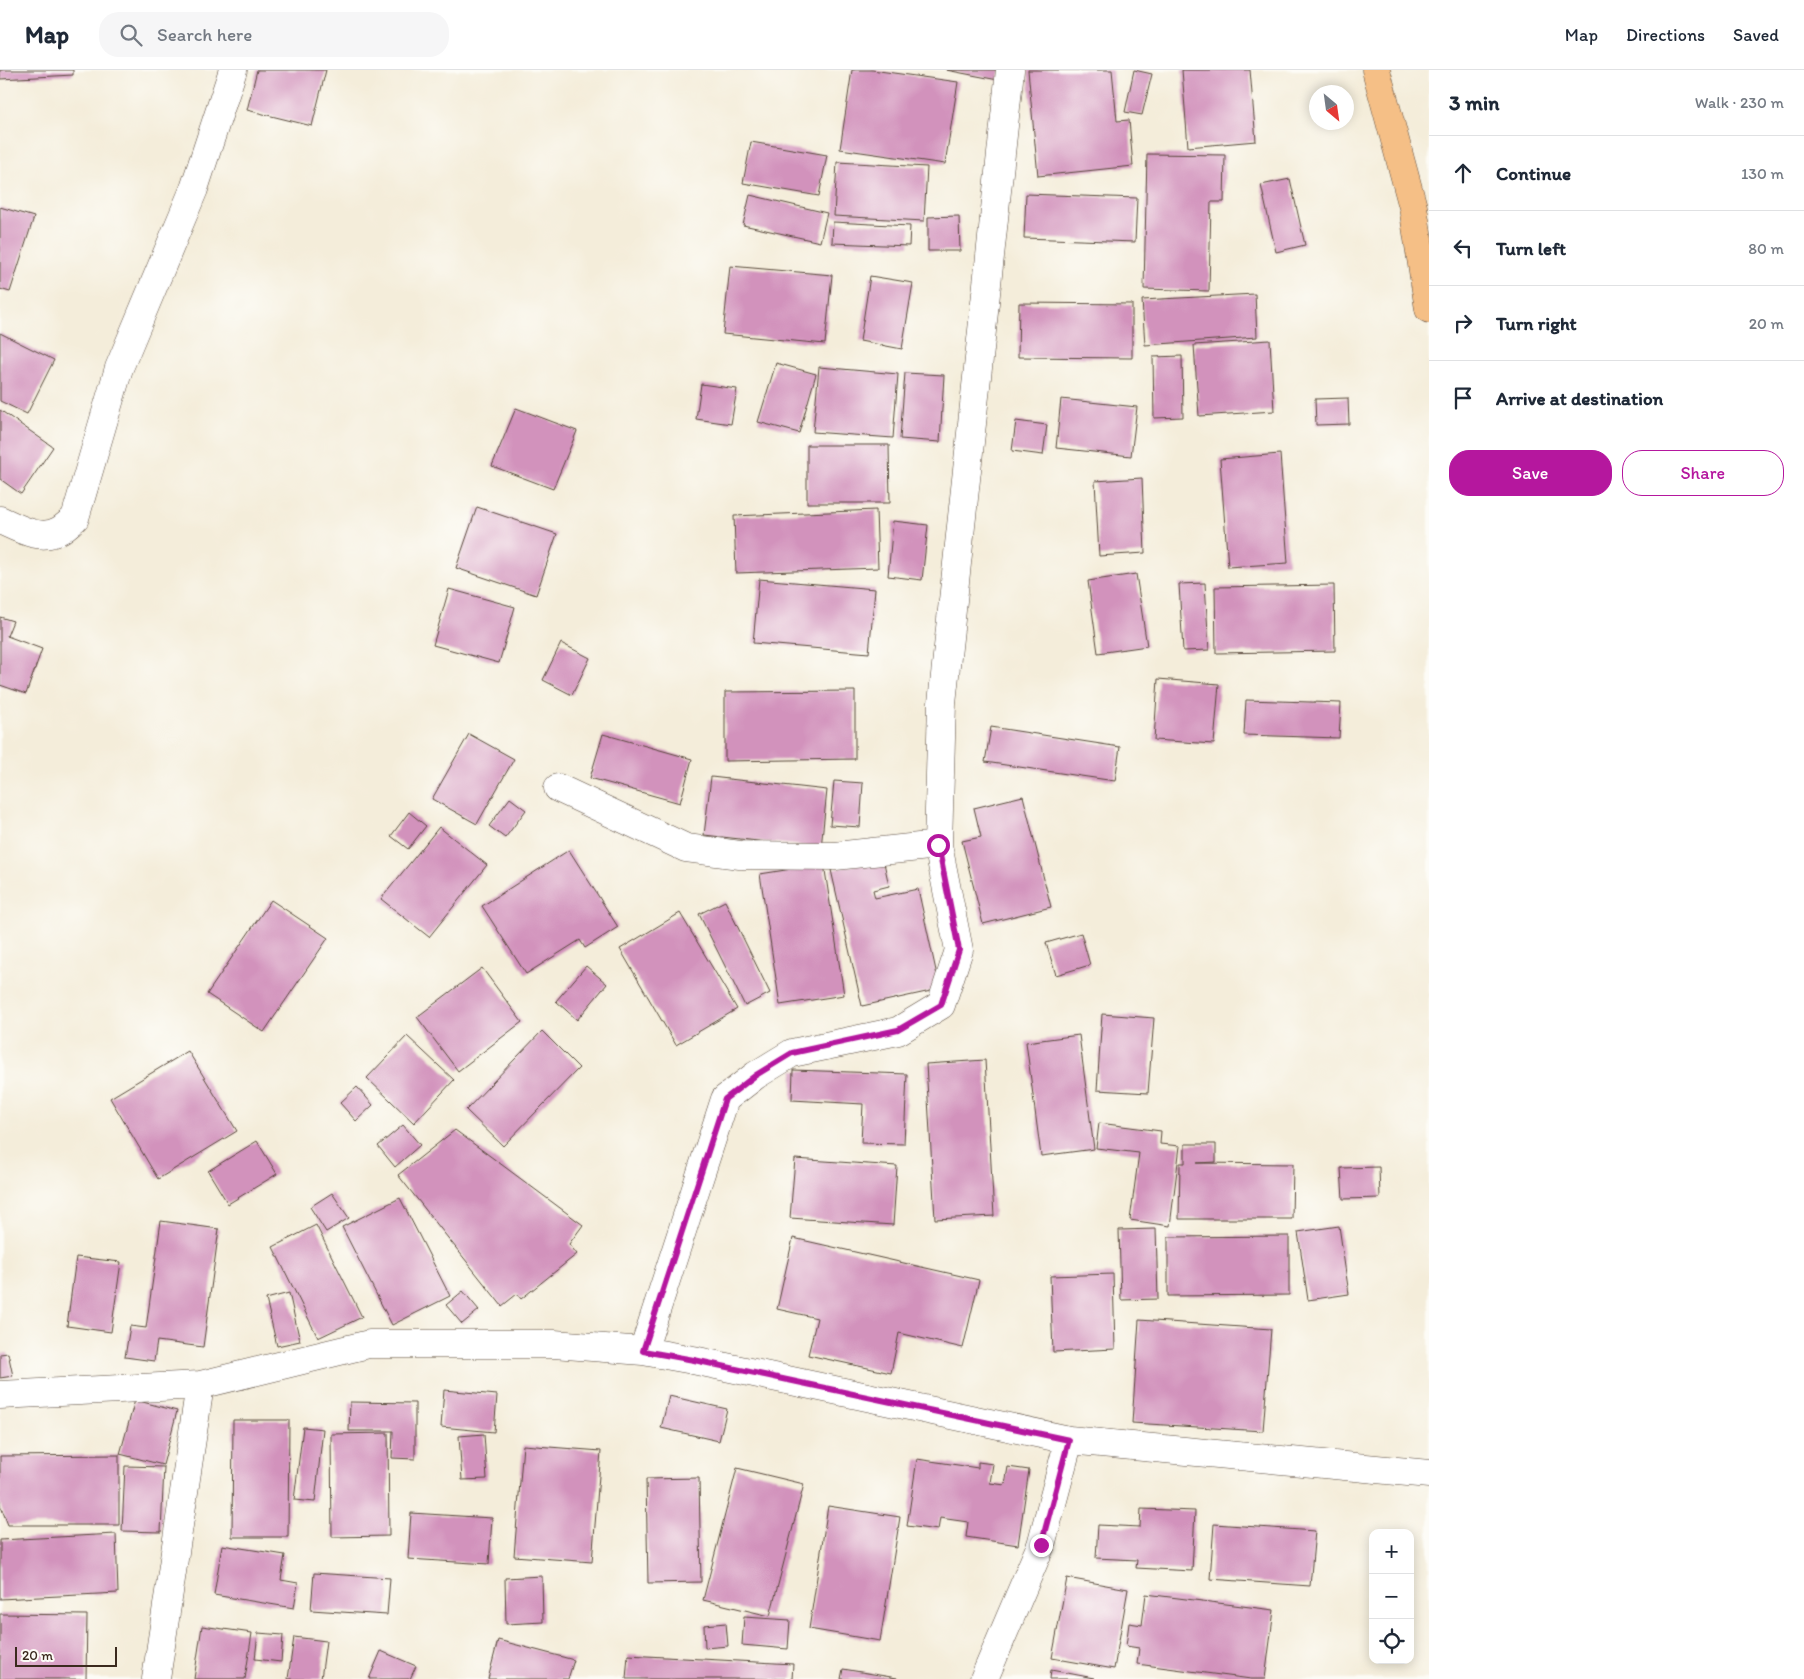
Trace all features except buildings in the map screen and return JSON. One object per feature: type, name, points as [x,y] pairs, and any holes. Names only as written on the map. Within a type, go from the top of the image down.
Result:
[{"type":"main road","points":[[1376,70],[1421,205],[1429,309]]},
{"type":"street","points":[[0,520],[23,530],[44,536],[58,532],[75,518],[118,368],[194,189],[233,70]]},
{"type":"street","points":[[643,1351],[725,1099],[756,1075],[792,1053],[898,1030],[941,1005],[959,950],[938,845],[942,703],[1010,70]]},
{"type":"street","points":[[558,788],[686,848],[740,855],[835,856],[938,845]]},
{"type":"street","points":[[0,1395],[200,1385],[369,1344],[554,1344],[643,1351],[703,1362],[1069,1440],[1429,1474]]},
{"type":"street","points":[[156,1679],[200,1385]]},
{"type":"street","points":[[984,1679],[1041,1545],[1069,1440]]},
{"type":"route","points":[[938,845],[959,950],[941,1005],[898,1030],[792,1053],[756,1075],[725,1099],[643,1351],[694,1360],[1069,1440],[1041,1545]]}]
